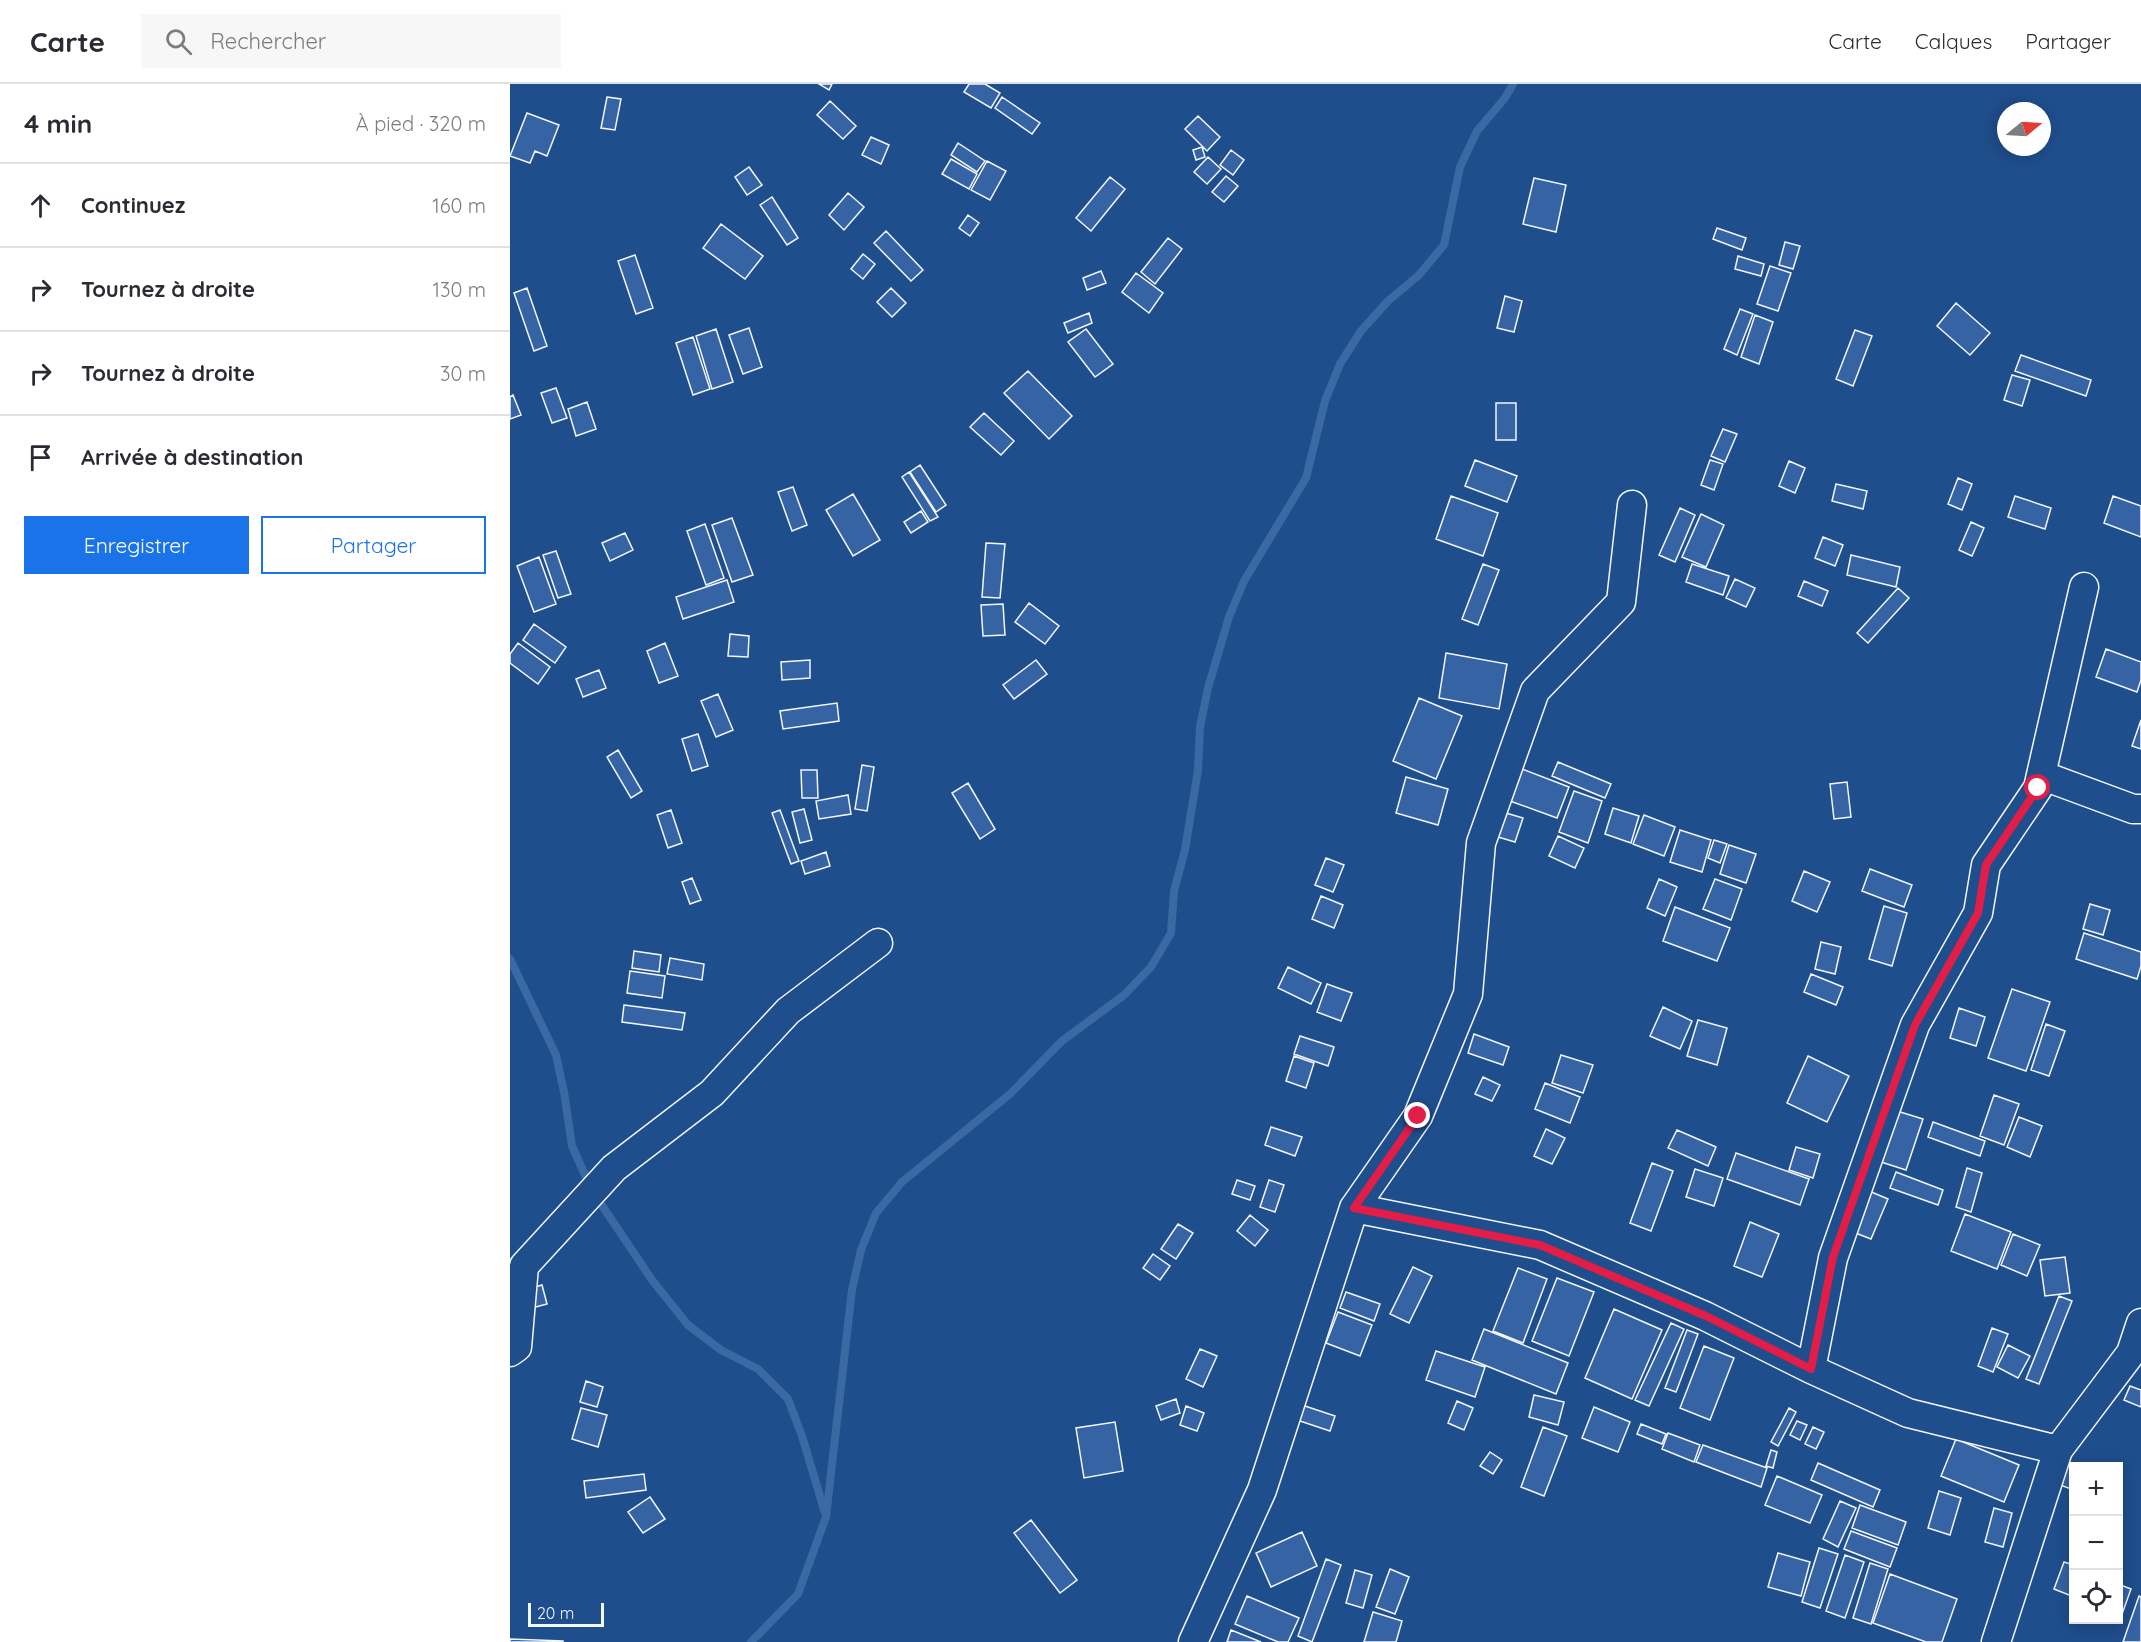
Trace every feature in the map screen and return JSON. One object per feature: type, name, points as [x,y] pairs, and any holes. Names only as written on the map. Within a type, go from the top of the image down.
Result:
[{"type":"street","points":[[1193,1642],[1262,1490],[1354,1208],[1418,1116],[1468,994],[1481,843],[1535,691],[1621,602],[1632,505]]},
{"type":"street","points":[[1811,1369],[1833,1257],[1915,1025],[1978,913],[1986,865],[2038,788],[2084,588]]},
{"type":"street","points":[[2041,775],[2133,808],[2141,808]]},
{"type":"street","points":[[510,1352],[517,1347],[524,1266],[614,1168],[712,1093],[788,1011],[878,943]]},
{"type":"street","points":[[1354,1208],[1540,1245],[1706,1316],[1811,1369],[1908,1413],[2058,1450]]},
{"type":"street","points":[[1996,1642],[2058,1450],[2132,1353],[2141,1323]]},
{"type":"building","points":[[819,84],[832,84],[829,90]]},
{"type":"building","points":[[969,84],[985,84],[1000,93],[991,108],[964,92]]},
{"type":"building","points":[[607,97],[621,99],[615,130],[601,128]]},
{"type":"building","points":[[1002,97],[1040,123],[1032,134],[995,108]]},
{"type":"building","points":[[830,101],[856,126],[843,139],[817,115]]},
{"type":"building","points":[[527,113],[559,125],[547,156],[535,151],[530,163],[510,156]]},
{"type":"building","points":[[1198,116],[1220,137],[1207,151],[1185,129]]},
{"type":"building","points":[[871,137],[889,145],[881,164],[862,155]]},
{"type":"building","points":[[958,143],[985,161],[977,172],[951,155]]},
{"type":"building","points":[[1202,147],[1205,157],[1196,160],[1193,150]]},
{"type":"building","points":[[1231,150],[1244,160],[1233,175],[1220,165]]},
{"type":"building","points":[[1208,157],[1221,169],[1207,184],[1194,172]]},
{"type":"building","points":[[951,159],[977,174],[969,189],[942,174]]},
{"type":"building","points":[[987,161],[1006,171],[990,200],[971,190]]},
{"type":"building","points":[[749,167],[762,185],[747,195],[735,177]]},
{"type":"building","points":[[1226,176],[1238,186],[1224,202],[1212,192]]},
{"type":"building","points":[[1110,177],[1125,189],[1091,231],[1076,218]]},
{"type":"building","points":[[1534,178],[1566,185],[1556,232],[1523,224]]},
{"type":"building","points":[[848,193],[864,207],[844,230],[829,215]]},
{"type":"building","points":[[772,197],[798,238],[787,245],[760,205]]},
{"type":"building","points":[[968,215],[979,223],[970,236],[959,228]]},
{"type":"building","points":[[721,224],[763,256],[745,279],[703,248]]},
{"type":"building","points":[[1717,228],[1746,238],[1742,250],[1713,239]]},
{"type":"building","points":[[886,231],[923,270],[911,281],[874,243]]},
{"type":"building","points":[[1168,238],[1182,249],[1155,284],[1141,272]]},
{"type":"building","points":[[1785,242],[1800,246],[1793,269],[1779,265]]},
{"type":"building","points":[[863,254],[875,264],[863,279],[851,269]]},
{"type":"building","points":[[635,255],[653,308],[636,314],[618,261]]},
{"type":"building","points":[[1738,256],[1764,264],[1761,276],[1735,269]]},
{"type":"building","points":[[1770,266],[1791,273],[1778,311],[1757,304]]},
{"type":"building","points":[[1101,271],[1106,283],[1087,290],[1083,278]]},
{"type":"building","points":[[1136,273],[1163,293],[1149,313],[1122,292]]},
{"type":"building","points":[[527,288],[547,346],[534,351],[514,293]]},
{"type":"building","points":[[891,288],[906,303],[892,317],[877,302]]},
{"type":"building","points":[[1505,296],[1522,301],[1514,332],[1497,328]]},
{"type":"building","points":[[1956,303],[1990,333],[1970,355],[1937,326]]},
{"type":"building","points":[[1740,309],[1753,314],[1737,355],[1724,349]]},
{"type":"building","points":[[1089,313],[1092,323],[1068,333],[1064,323]]},
{"type":"building","points":[[1755,315],[1773,322],[1759,364],[1741,357]]},
{"type":"building","points":[[749,328],[762,367],[743,374],[729,335]]},
{"type":"building","points":[[716,329],[733,382],[712,389],[696,336]]},
{"type":"building","points":[[1086,329],[1113,364],[1095,377],[1068,342]]},
{"type":"building","points":[[1855,330],[1872,336],[1853,386],[1836,379]]},
{"type":"building","points":[[693,337],[710,389],[693,395],[676,343]]},
{"type":"building","points":[[2021,355],[2091,380],[2086,396],[2015,371]]},
{"type":"building","points":[[1028,371],[1072,416],[1049,439],[1004,393]]},
{"type":"building","points":[[2012,375],[2030,380],[2022,406],[2004,400]]},
{"type":"building","points":[[556,388],[567,418],[552,423],[541,393]]},
{"type":"building","points":[[513,395],[521,415],[510,419],[510,397]]},
{"type":"building","points":[[587,402],[596,429],[576,436],[568,409]]},
{"type":"building","points":[[1496,403],[1516,403],[1516,440],[1496,440]]},
{"type":"building","points":[[984,413],[1014,441],[1001,455],[970,427]]},
{"type":"building","points":[[1723,429],[1737,434],[1725,462],[1711,456]]},
{"type":"building","points":[[1475,460],[1517,476],[1507,502],[1465,486]]},
{"type":"building","points":[[1710,460],[1723,464],[1714,490],[1701,485]]},
{"type":"building","points":[[1789,461],[1805,468],[1795,493],[1779,486]]},
{"type":"building","points":[[920,465],[946,505],[936,512],[910,472]]},
{"type":"building","points":[[909,472],[938,517],[930,521],[902,477]]},
{"type":"building","points":[[1958,478],[1972,484],[1962,510],[1948,504]]},
{"type":"building","points":[[1836,484],[1867,491],[1863,509],[1832,501]]},
{"type":"building","points":[[793,487],[807,525],[792,531],[778,492]]},
{"type":"building","points":[[853,494],[880,540],[853,556],[826,510]]},
{"type":"building","points":[[1451,496],[1498,513],[1483,556],[1436,539]]},
{"type":"building","points":[[2015,496],[2051,508],[2045,529],[2008,517]]},
{"type":"building","points":[[2113,496],[2141,506],[2141,537],[2104,523]]},
{"type":"building","points":[[1680,508],[1695,515],[1675,562],[1659,555]]},
{"type":"building","points":[[921,511],[928,522],[911,533],[904,522]]},
{"type":"building","points":[[1701,514],[1724,525],[1706,567],[1682,557]]},
{"type":"building","points":[[732,518],[753,575],[732,582],[712,525]]},
{"type":"building","points":[[1971,522],[1984,528],[1972,556],[1959,550]]},
{"type":"building","points":[[705,524],[724,578],[706,585],[687,531]]},
{"type":"building","points":[[625,533],[633,550],[610,561],[602,543]]},
{"type":"building","points":[[1823,537],[1843,545],[1835,566],[1815,558]]},
{"type":"building","points":[[986,543],[1005,544],[1000,598],[982,597]]},
{"type":"building","points":[[556,551],[571,594],[558,598],[543,555]]},
{"type":"building","points":[[1851,555],[1900,567],[1896,587],[1847,575]]},
{"type":"building","points":[[539,557],[556,604],[534,612],[517,566]]},
{"type":"building","points":[[1483,564],[1499,570],[1478,625],[1462,619]]},
{"type":"building","points":[[1692,564],[1729,576],[1723,595],[1686,582]]},
{"type":"building","points":[[1735,579],[1755,588],[1746,607],[1726,598]]},
{"type":"building","points":[[727,580],[734,602],[683,619],[676,597]]},
{"type":"building","points":[[1804,581],[1828,591],[1822,606],[1798,596]]},
{"type":"building","points":[[1898,588],[1909,598],[1868,643],[1857,633]]},
{"type":"building","points":[[1029,603],[1059,626],[1045,644],[1015,622]]},
{"type":"building","points":[[1003,604],[1005,635],[983,636],[981,605]]},
{"type":"building","points":[[534,624],[566,647],[555,663],[523,640]]},
{"type":"building","points":[[730,634],[749,636],[748,657],[728,656]]},
{"type":"building","points":[[518,643],[550,667],[538,684],[510,663],[510,654]]},
{"type":"building","points":[[665,643],[678,676],[659,683],[647,651]]},
{"type":"building","points":[[2106,649],[2141,662],[2141,680],[2137,692],[2096,677]]},
{"type":"building","points":[[1446,653],[1507,664],[1499,709],[1439,698]]},
{"type":"building","points":[[810,660],[810,678],[782,680],[781,662]]},
{"type":"building","points":[[1036,660],[1047,674],[1014,699],[1003,685]]},
{"type":"building","points":[[599,670],[606,688],[583,697],[576,679]]},
{"type":"building","points":[[718,694],[733,730],[716,737],[701,701]]},
{"type":"building","points":[[1419,698],[1462,716],[1436,779],[1393,761]]},
{"type":"building","points":[[837,703],[839,721],[783,729],[780,711]]},
{"type":"building","points":[[2141,720],[2141,749],[2132,746]]},
{"type":"building","points":[[698,734],[708,766],[692,771],[682,739]]},
{"type":"building","points":[[618,750],[642,791],[631,798],[607,757]]},
{"type":"building","points":[[1558,762],[1611,784],[1605,798],[1552,776]]},
{"type":"building","points":[[862,765],[874,767],[867,811],[855,809]]},
{"type":"building","points":[[1522,769],[1569,787],[1557,818],[1510,801]]},
{"type":"building","points":[[801,770],[817,770],[818,798],[802,798]]},
{"type":"building","points":[[1406,777],[1448,789],[1438,825],[1396,813]]},
{"type":"building","points":[[1847,782],[1851,817],[1834,819],[1830,784]]},
{"type":"building","points":[[968,783],[995,829],[980,839],[952,793]]},
{"type":"building","points":[[1574,791],[1602,801],[1588,843],[1559,832]]},
{"type":"building","points":[[848,795],[851,814],[819,819],[816,801]]},
{"type":"building","points":[[1613,808],[1639,816],[1631,843],[1605,834]]},
{"type":"building","points":[[804,809],[812,840],[800,843],[792,812]]},
{"type":"building","points":[[671,810],[682,843],[668,848],[657,815]]},
{"type":"building","points":[[780,810],[799,861],[791,864],[772,813]]},
{"type":"building","points":[[1506,813],[1523,818],[1515,842],[1498,837]]},
{"type":"building","points":[[1644,815],[1675,827],[1664,856],[1633,844]]},
{"type":"building","points":[[1680,830],[1711,840],[1702,872],[1670,862]]},
{"type":"building","points":[[1558,836],[1584,848],[1575,868],[1549,856]]},
{"type":"building","points":[[1714,840],[1727,844],[1720,863],[1708,858]]},
{"type":"building","points":[[1729,845],[1756,854],[1746,883],[1720,874]]},
{"type":"building","points":[[826,852],[830,866],[805,874],[801,861]]},
{"type":"building","points":[[1326,858],[1344,865],[1333,892],[1315,885]]},
{"type":"building","points":[[1870,869],[1912,885],[1904,907],[1862,891]]},
{"type":"building","points":[[1804,871],[1830,882],[1817,912],[1792,901]]},
{"type":"building","points":[[692,878],[701,900],[690,904],[682,882]]},
{"type":"building","points":[[1659,879],[1677,887],[1665,916],[1647,908]]},
{"type":"building","points":[[1715,879],[1742,889],[1731,920],[1703,909]]},
{"type":"building","points":[[1321,896],[1343,905],[1334,928],[1312,919]]},
{"type":"building","points":[[2090,904],[2110,910],[2103,935],[2083,929]]},
{"type":"building","points":[[1884,906],[1907,913],[1892,966],[1869,959]]},
{"type":"building","points":[[1675,907],[1730,928],[1717,961],[1663,941]]},
{"type":"building","points":[[2084,933],[2141,952],[2141,966],[2137,979],[2076,959]]},
{"type":"building","points":[[1821,942],[1841,947],[1835,974],[1815,969]]},
{"type":"building","points":[[634,951],[661,955],[659,972],[632,968]]},
{"type":"building","points":[[670,958],[704,964],[702,980],[667,974]]},
{"type":"building","points":[[1288,967],[1321,983],[1311,1004],[1278,988]]},
{"type":"building","points":[[630,971],[665,976],[662,998],[627,993]]},
{"type":"building","points":[[1811,974],[1843,987],[1836,1005],[1804,992]]},
{"type":"building","points":[[1327,984],[1352,993],[1341,1021],[1317,1012]]},
{"type":"building","points":[[2012,989],[2050,1002],[2026,1071],[1988,1058]]},
{"type":"building","points":[[624,1005],[685,1013],[682,1030],[622,1022]]},
{"type":"building","points":[[1663,1007],[1692,1021],[1680,1049],[1650,1036]]},
{"type":"building","points":[[1959,1008],[1985,1017],[1976,1046],[1950,1038]]},
{"type":"building","points":[[1698,1020],[1727,1028],[1717,1065],[1687,1056]]},
{"type":"building","points":[[2046,1024],[2065,1031],[2049,1076],[2031,1070]]},
{"type":"building","points":[[1474,1034],[1509,1047],[1503,1065],[1468,1053]]},
{"type":"building","points":[[1300,1036],[1334,1047],[1328,1066],[1294,1054]]},
{"type":"building","points":[[1561,1055],[1593,1065],[1583,1093],[1552,1083]]},
{"type":"building","points":[[1294,1056],[1314,1063],[1306,1088],[1286,1081]]},
{"type":"building","points":[[1808,1056],[1849,1076],[1827,1122],[1787,1103]]},
{"type":"building","points":[[1483,1077],[1500,1085],[1492,1101],[1475,1094]]},
{"type":"building","points":[[1545,1083],[1580,1097],[1570,1123],[1535,1109]]},
{"type":"building","points":[[1994,1095],[2019,1104],[2004,1145],[1980,1136]]},
{"type":"building","points":[[1897,1111],[1923,1119],[1906,1170],[1881,1162]]},
{"type":"building","points":[[2019,1117],[2042,1126],[2030,1157],[2007,1147]]},
{"type":"building","points":[[1933,1122],[1985,1141],[1980,1156],[1928,1137]]},
{"type":"building","points":[[1271,1127],[1302,1137],[1295,1156],[1265,1145]]},
{"type":"building","points":[[1546,1129],[1565,1138],[1552,1164],[1534,1156]]},
{"type":"building","points":[[1677,1130],[1716,1147],[1708,1166],[1668,1148]]},
{"type":"building","points":[[1796,1147],[1820,1154],[1813,1178],[1789,1170]]},
{"type":"building","points":[[1736,1153],[1809,1179],[1800,1205],[1727,1179]]},
{"type":"building","points":[[1652,1163],[1673,1171],[1651,1231],[1630,1223]]},
{"type":"building","points":[[1967,1168],[1982,1173],[1971,1212],[1956,1207]]},
{"type":"building","points":[[1695,1169],[1723,1178],[1714,1206],[1686,1197]]},
{"type":"building","points":[[1896,1172],[1943,1190],[1938,1205],[1890,1188]]},
{"type":"building","points":[[1237,1180],[1255,1186],[1250,1200],[1232,1194]]},
{"type":"building","points":[[1269,1180],[1284,1185],[1275,1212],[1260,1207]]},
{"type":"building","points":[[1869,1191],[1888,1199],[1871,1239],[1853,1232]]},
{"type":"building","points":[[1965,1214],[2011,1232],[1997,1269],[1951,1251]]},
{"type":"building","points":[[1250,1215],[1268,1230],[1255,1246],[1237,1231]]},
{"type":"building","points":[[1750,1222],[1779,1234],[1762,1277],[1734,1266]]},
{"type":"building","points":[[1178,1224],[1193,1233],[1176,1259],[1161,1249]]},
{"type":"building","points":[[2013,1234],[2040,1245],[2027,1276],[2001,1265]]},
{"type":"building","points":[[1153,1254],[1170,1266],[1160,1280],[1143,1268]]},
{"type":"building","points":[[2065,1257],[2070,1293],[2045,1296],[2040,1260]]},
{"type":"building","points":[[1413,1267],[1432,1276],[1409,1323],[1390,1314]]},
{"type":"building","points":[[1518,1268],[1547,1279],[1523,1343],[1493,1331]]},
{"type":"building","points":[[1557,1278],[1594,1292],[1569,1356],[1532,1341]]},
{"type":"building","points":[[542,1285],[547,1304],[528,1309],[524,1290]]},
{"type":"building","points":[[1346,1292],[1380,1304],[1374,1321],[1340,1308]]},
{"type":"building","points":[[2059,1296],[2072,1301],[2039,1384],[2026,1379]]},
{"type":"building","points":[[1614,1309],[1662,1330],[1632,1399],[1585,1378]]},
{"type":"building","points":[[1338,1312],[1372,1325],[1360,1356],[1326,1343]]},
{"type":"building","points":[[1671,1323],[1684,1329],[1649,1406],[1635,1400]]},
{"type":"building","points":[[1992,1328],[2008,1334],[1993,1372],[1978,1366]]},
{"type":"building","points":[[1484,1329],[1568,1363],[1556,1394],[1472,1360]]},
{"type":"building","points":[[1687,1330],[1698,1334],[1676,1392],[1665,1388]]},
{"type":"building","points":[[2008,1345],[2030,1356],[2018,1378],[1997,1367]]},
{"type":"building","points":[[1704,1346],[1734,1358],[1710,1420],[1680,1408]]},
{"type":"building","points":[[1200,1349],[1217,1356],[1203,1387],[1186,1379]]},
{"type":"building","points":[[1436,1351],[1485,1367],[1475,1397],[1426,1380]]},
{"type":"building","points":[[586,1381],[603,1387],[597,1407],[580,1402]]},
{"type":"building","points":[[2130,1386],[2141,1390],[2141,1407],[2124,1400]]},
{"type":"building","points":[[1534,1395],[1564,1402],[1558,1425],[1529,1417]]},
{"type":"building","points":[[1176,1399],[1180,1413],[1161,1420],[1156,1406]]},
{"type":"building","points":[[1457,1401],[1473,1408],[1464,1430],[1448,1423]]},
{"type":"building","points":[[1302,1405],[1335,1416],[1330,1431],[1297,1420]]},
{"type":"building","points":[[1186,1406],[1204,1413],[1197,1431],[1180,1425]]},
{"type":"building","points":[[1594,1407],[1630,1422],[1618,1452],[1582,1438]]},
{"type":"building","points":[[581,1408],[607,1415],[598,1447],[572,1439]]},
{"type":"building","points":[[1789,1408],[1796,1412],[1778,1446],[1771,1442]]},
{"type":"building","points":[[1797,1421],[1807,1425],[1800,1440],[1790,1435]]},
{"type":"building","points":[[1115,1422],[1123,1471],[1084,1478],[1076,1428]]},
{"type":"building","points":[[1641,1424],[1666,1434],[1662,1444],[1637,1434]]},
{"type":"building","points":[[1543,1427],[1567,1436],[1544,1496],[1521,1487]]},
{"type":"building","points":[[1813,1427],[1824,1432],[1816,1449],[1805,1444]]},
{"type":"building","points":[[1668,1433],[1700,1445],[1694,1462],[1662,1449]]},
{"type":"building","points":[[1956,1439],[2019,1465],[2004,1502],[1941,1476]]},
{"type":"building","points":[[1703,1445],[1767,1468],[1761,1487],[1696,1462]]},
{"type":"building","points":[[1771,1450],[1777,1452],[1773,1468],[1766,1466]]},
{"type":"building","points":[[1490,1452],[1502,1460],[1493,1474],[1480,1466]]},
{"type":"building","points":[[1818,1463],[1880,1490],[1873,1507],[1811,1480]]},
{"type":"building","points":[[2066,1465],[2069,1466],[2069,1488],[2060,1485]]},
{"type":"building","points":[[644,1474],[646,1490],[586,1498],[584,1481]]},
{"type":"building","points":[[1777,1476],[1822,1495],[1810,1523],[1765,1505]]},
{"type":"building","points":[[1939,1491],[1961,1498],[1950,1535],[1928,1528]]},
{"type":"building","points":[[650,1497],[665,1519],[643,1533],[628,1512]]},
{"type":"building","points":[[1840,1501],[1856,1508],[1838,1547],[1823,1539]]},
{"type":"building","points":[[1860,1505],[1906,1522],[1898,1545],[1852,1528]]},
{"type":"building","points":[[1994,1508],[2012,1513],[2003,1547],[1985,1542]]},
{"type":"building","points":[[1031,1520],[1077,1580],[1060,1593],[1014,1533]]},
{"type":"building","points":[[1851,1531],[1897,1548],[1890,1567],[1844,1549]]},
{"type":"building","points":[[1302,1532],[1317,1566],[1271,1587],[1256,1553]]},
{"type":"building","points":[[1819,1548],[1838,1554],[1820,1608],[1802,1602]]},
{"type":"building","points":[[1778,1553],[1810,1562],[1801,1596],[1768,1587]]},
{"type":"building","points":[[1845,1555],[1864,1562],[1845,1618],[1826,1611]]},
{"type":"building","points":[[1326,1559],[1341,1565],[1312,1642],[1298,1636]]},
{"type":"building","points":[[2064,1562],[2069,1564],[2069,1595],[2054,1589]]},
{"type":"building","points":[[1870,1563],[1888,1569],[1871,1624],[1853,1618]]},
{"type":"building","points":[[1390,1569],[1409,1577],[1395,1614],[1376,1607]]},
{"type":"building","points":[[1355,1570],[1372,1575],[1363,1608],[1346,1603]]},
{"type":"building","points":[[1890,1574],[1957,1599],[1942,1642],[1926,1642],[1873,1623]]},
{"type":"building","points":[[2123,1586],[2131,1589],[2123,1611]]},
{"type":"building","points":[[1247,1596],[1299,1618],[1288,1642],[1278,1642],[1235,1624]]},
{"type":"building","points":[[2139,1596],[2141,1597],[2141,1642],[2123,1642]]},
{"type":"building","points":[[1373,1612],[1402,1621],[1396,1642],[1364,1642]]},
{"type":"building","points":[[1231,1630],[1261,1642],[1227,1642]]},
{"type":"building","points":[[510,1639],[563,1641],[563,1642],[510,1642]]},
{"type":"waterway","points":[[751,1642],[798,1594],[826,1517],[852,1290],[861,1250],[876,1213],[902,1182],[1010,1094],[1062,1041],[1124,995],[1151,967],[1171,933],[1174,891],[1185,850],[1198,770],[1200,727],[1208,688],[1229,617],[1244,581],[1306,478],[1325,401],[1340,364],[1361,331],[1388,301],[1419,275],[1444,245],[1460,167],[1477,131],[1505,98],[1513,84]]},
{"type":"waterway","points":[[510,959],[556,1055],[572,1146],[589,1184]]},
{"type":"waterway","points":[[595,1195],[652,1280],[688,1325],[721,1350],[758,1369],[788,1399],[802,1436],[825,1513]]},
{"type":"route","points":[[1418,1116],[1354,1208],[1540,1245],[1706,1316],[1811,1369],[1833,1257],[1915,1025],[1978,913],[1986,865],[2038,788]]}]
